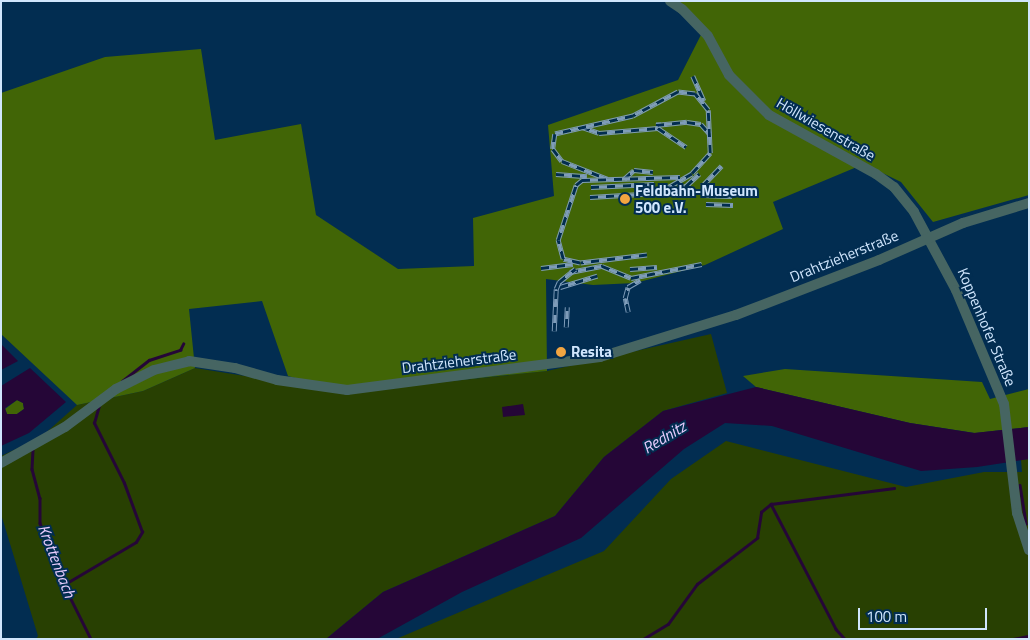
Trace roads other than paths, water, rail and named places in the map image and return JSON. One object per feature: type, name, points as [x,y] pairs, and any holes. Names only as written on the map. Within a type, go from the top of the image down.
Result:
[{"type":"street","name":"Höllwiesenstraße","points":[[670,1],[682,9],[708,36],[729,75],[769,115],[894,187],[930,236]]},
{"type":"street","name":"Drahtzieherstraße","points":[[1,462],[65,427],[116,389],[154,370],[189,361],[235,368],[277,380],[347,390],[600,357],[682,334],[753,309],[963,222],[1029,203]]},
{"type":"street","name":"Koppenhofer Straße","points":[[930,236],[956,290],[1006,411],[1017,514],[1029,550]]},
{"type":"water","points":[[1,344],[18,361],[1,370]]},
{"type":"water","points":[[30,368],[66,402],[29,433],[1,446],[1,386]],"holes":[[[17,400],[23,403],[24,409],[17,414],[7,414],[5,408]]]},
{"type":"water","name":"Rednitz","points":[[756,387],[910,423],[974,433],[1029,427],[1029,459],[977,467],[921,471],[772,426],[725,423],[684,449],[581,538],[462,592],[377,639],[326,639],[383,592],[555,516],[604,457],[663,411]]},
{"type":"water","points":[[523,404],[525,415],[503,417],[502,407]]},
{"type":"waterway","points":[[122,381],[149,360],[180,350],[183,344]]},
{"type":"waterway","points":[[65,584],[136,542],[142,532],[124,483],[94,423],[99,406]]},
{"type":"waterway","name":"Krottenbach","points":[[33,450],[32,469],[40,498],[40,523],[69,595],[91,639]]},
{"type":"waterway","points":[[1020,485],[1026,524]]},
{"type":"waterway","points":[[643,639],[668,624],[697,584],[757,538],[761,512],[771,504],[894,488]]},
{"type":"waterway","points":[[771,504],[836,629],[845,639]]},
{"type":"waterway","points":[[1013,639],[1029,636]]},
{"type":"railway","points":[[693,76],[704,101]]},
{"type":"railway","points":[[590,197],[658,193],[692,173],[710,153],[708,110],[695,94],[678,92],[633,116],[555,134],[553,149],[562,161],[608,179]]},
{"type":"railway","points":[[661,125],[656,125],[687,122],[701,124],[710,134]]},
{"type":"railway","points":[[582,127],[599,133],[658,128],[686,147]]},
{"type":"railway","points":[[702,186],[721,166]]},
{"type":"railway","points":[[624,179],[634,170],[653,172]]},
{"type":"railway","points":[[556,174],[587,176]]},
{"type":"railway","points":[[670,192],[686,186],[699,174]]},
{"type":"railway","points":[[647,255],[580,263],[563,259],[558,240],[576,185],[582,180],[680,177]]},
{"type":"railway","points":[[591,187],[654,184]]},
{"type":"railway","points":[[703,195],[732,196]]},
{"type":"railway","points":[[706,204],[733,205]]},
{"type":"railway","points":[[541,268],[573,264]]},
{"type":"railway","points":[[570,272],[602,266],[631,278],[702,264]]},
{"type":"railway","points":[[630,269],[657,267]]},
{"type":"railway","points":[[554,331],[556,289],[559,282],[575,269]]},
{"type":"railway","points":[[560,287],[597,276]]},
{"type":"railway","points":[[628,312],[625,298],[628,287],[640,280]]},
{"type":"railway","points":[[566,327],[567,307]]},
{"type":"place","name":"Feldbahn-Museum 500 e.V.","points":[[625,199]]},
{"type":"place","name":"Resita","points":[[561,352]]}]
